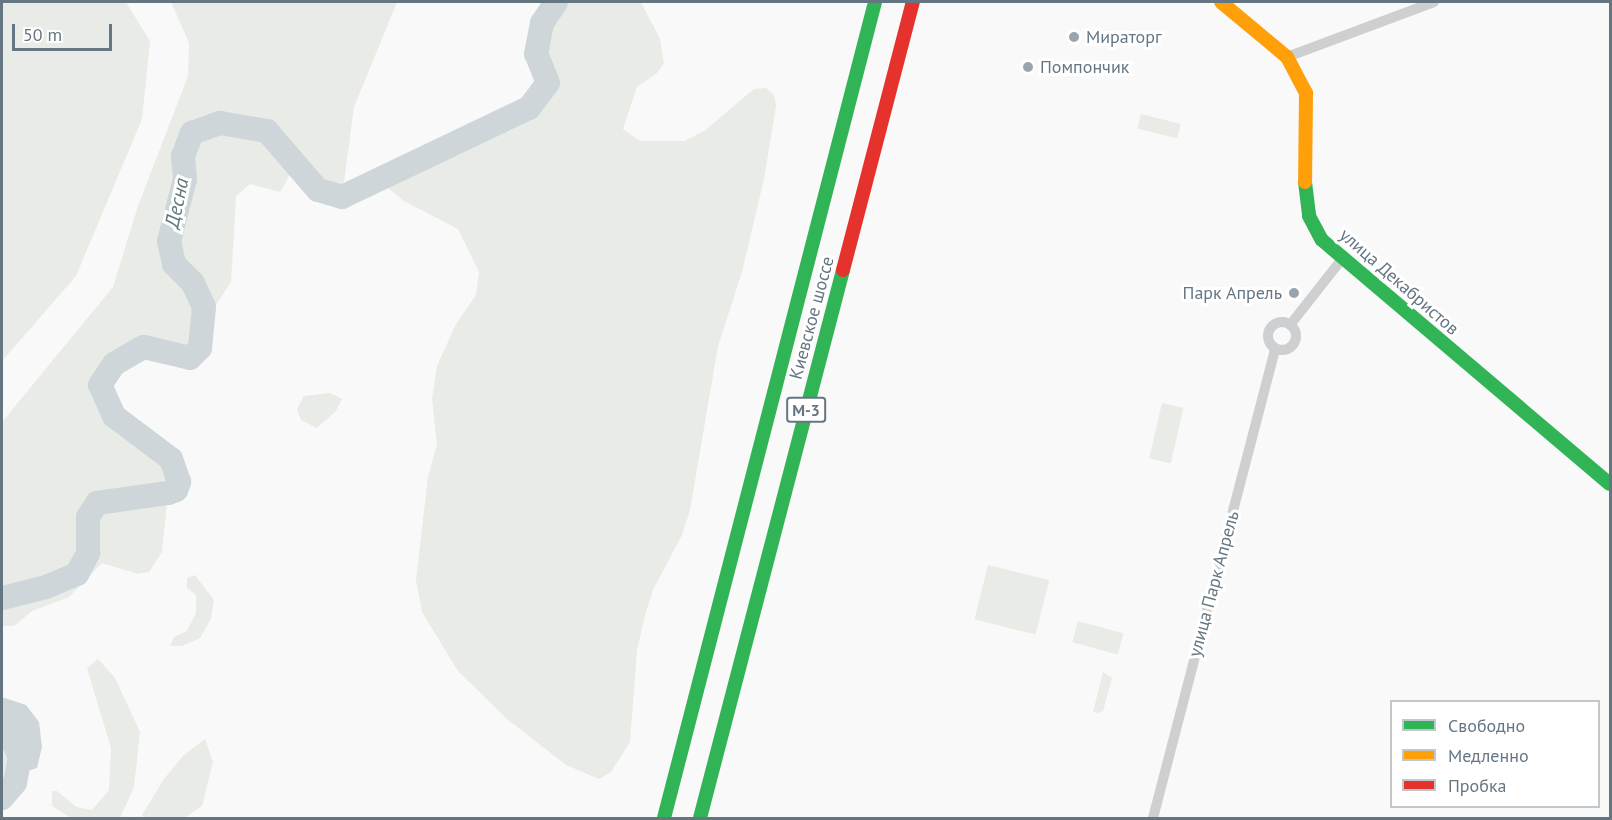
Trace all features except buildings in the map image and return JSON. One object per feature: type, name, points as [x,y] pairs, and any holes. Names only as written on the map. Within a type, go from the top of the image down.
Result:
[{"type":"main road","name":"Киевское шоссе","points":[[664,819],[875,2]]},
{"type":"main road","name":"Киевское шоссе","points":[[700,819],[912,2]]},
{"type":"main road","name":"улица Декабристов","points":[[1221,2],[1287,57],[1308,102],[1305,195],[1309,216],[1322,240],[1611,484]]},
{"type":"street","points":[[1287,57],[1434,2]]},
{"type":"street","name":"улица Парк Апрель","points":[[1152,819],[1275,349],[1268,340],[1270,328],[1281,322],[1290,325],[1342,259]]},
{"type":"street","points":[[1275,349],[1287,350],[1294,343],[1296,333],[1290,325]]},
{"type":"shaded area","points":[[2,2],[126,2],[150,41],[142,119],[76,276],[2,361]]},
{"type":"shaded area","points":[[171,2],[397,2],[354,107],[342,197],[318,190],[295,166],[280,192],[250,184],[236,196],[231,282],[204,323],[196,354],[190,358],[144,347],[114,364],[103,378],[104,400],[114,416],[171,459],[178,474],[176,490],[168,493],[162,552],[149,572],[138,574],[102,563],[69,597],[32,611],[14,626],[2,626],[2,422],[113,287],[138,206],[188,76],[189,43]]},
{"type":"shaded area","points":[[556,2],[641,2],[660,39],[664,63],[657,73],[637,87],[623,129],[640,141],[684,141],[704,131],[754,89],[766,88],[774,95],[776,106],[764,179],[742,272],[718,346],[690,510],[682,535],[653,590],[645,615],[637,650],[630,742],[611,772],[599,779],[566,765],[507,719],[458,671],[422,612],[416,580],[428,477],[437,444],[432,399],[437,366],[456,324],[476,295],[479,272],[458,229],[404,201],[376,178],[529,108],[548,83],[536,54],[542,23]]},
{"type":"shaded area","points":[[1141,114],[1181,124],[1177,138],[1137,129]]},
{"type":"shaded area","points":[[330,393],[342,399],[336,411],[317,428],[301,420],[297,409],[304,396]]},
{"type":"shaded area","points":[[1162,403],[1183,408],[1171,463],[1149,459]]},
{"type":"shaded area","points":[[988,565],[1049,580],[1036,635],[974,619]]},
{"type":"shaded area","points":[[195,575],[214,600],[211,619],[200,638],[182,646],[170,646],[174,637],[187,631],[196,613],[196,595],[187,588],[187,578]]},
{"type":"shaded area","points":[[1078,621],[1123,633],[1118,654],[1072,642]]},
{"type":"shaded area","points":[[98,659],[115,678],[140,732],[134,787],[120,818],[71,818],[52,806],[52,791],[57,791],[76,807],[92,810],[109,790],[111,748],[87,668]]},
{"type":"shaded area","points":[[1103,672],[1112,678],[1103,711],[1098,713],[1093,712]]},
{"type":"shaded area","points":[[2,697],[26,705],[39,722],[42,747],[37,768],[18,774],[20,757],[2,719]]},
{"type":"shaded area","points":[[2,718],[20,757],[15,783],[2,798]]},
{"type":"shaded area","points":[[205,739],[213,762],[202,806],[184,818],[144,818],[142,815],[164,779],[183,756]]},
{"type":"waterway","name":"Десна","points":[[2,598],[46,587],[77,574],[88,553],[88,517],[97,503],[176,490],[179,482],[171,459],[114,416],[100,385],[114,364],[144,347],[190,358],[200,348],[204,307],[193,283],[174,264],[169,241],[185,179],[183,156],[192,133],[220,123],[267,131],[318,190],[342,197],[529,108],[548,83],[536,54],[542,23],[556,2]]},
{"type":"waterway","name":"Десна","points":[[2,718],[20,757],[15,783],[2,798]]},
{"type":"traffic: fast","points":[[664,818],[875,2]]},
{"type":"traffic: fast","points":[[1305,182],[1309,216],[1322,240],[1610,484]]},
{"type":"traffic: fast","points":[[700,818],[843,270]]},
{"type":"traffic: slow","points":[[1221,2],[1287,57],[1306,93],[1305,182]]},
{"type":"traffic: jam","points":[[843,270],[913,2]]},
{"type":"place","name":"Мираторг","points":[[1074,37]]},
{"type":"place","name":"Помпончик","points":[[1028,67]]},
{"type":"place","name":"Парк Апрель","points":[[1294,293]]}]
